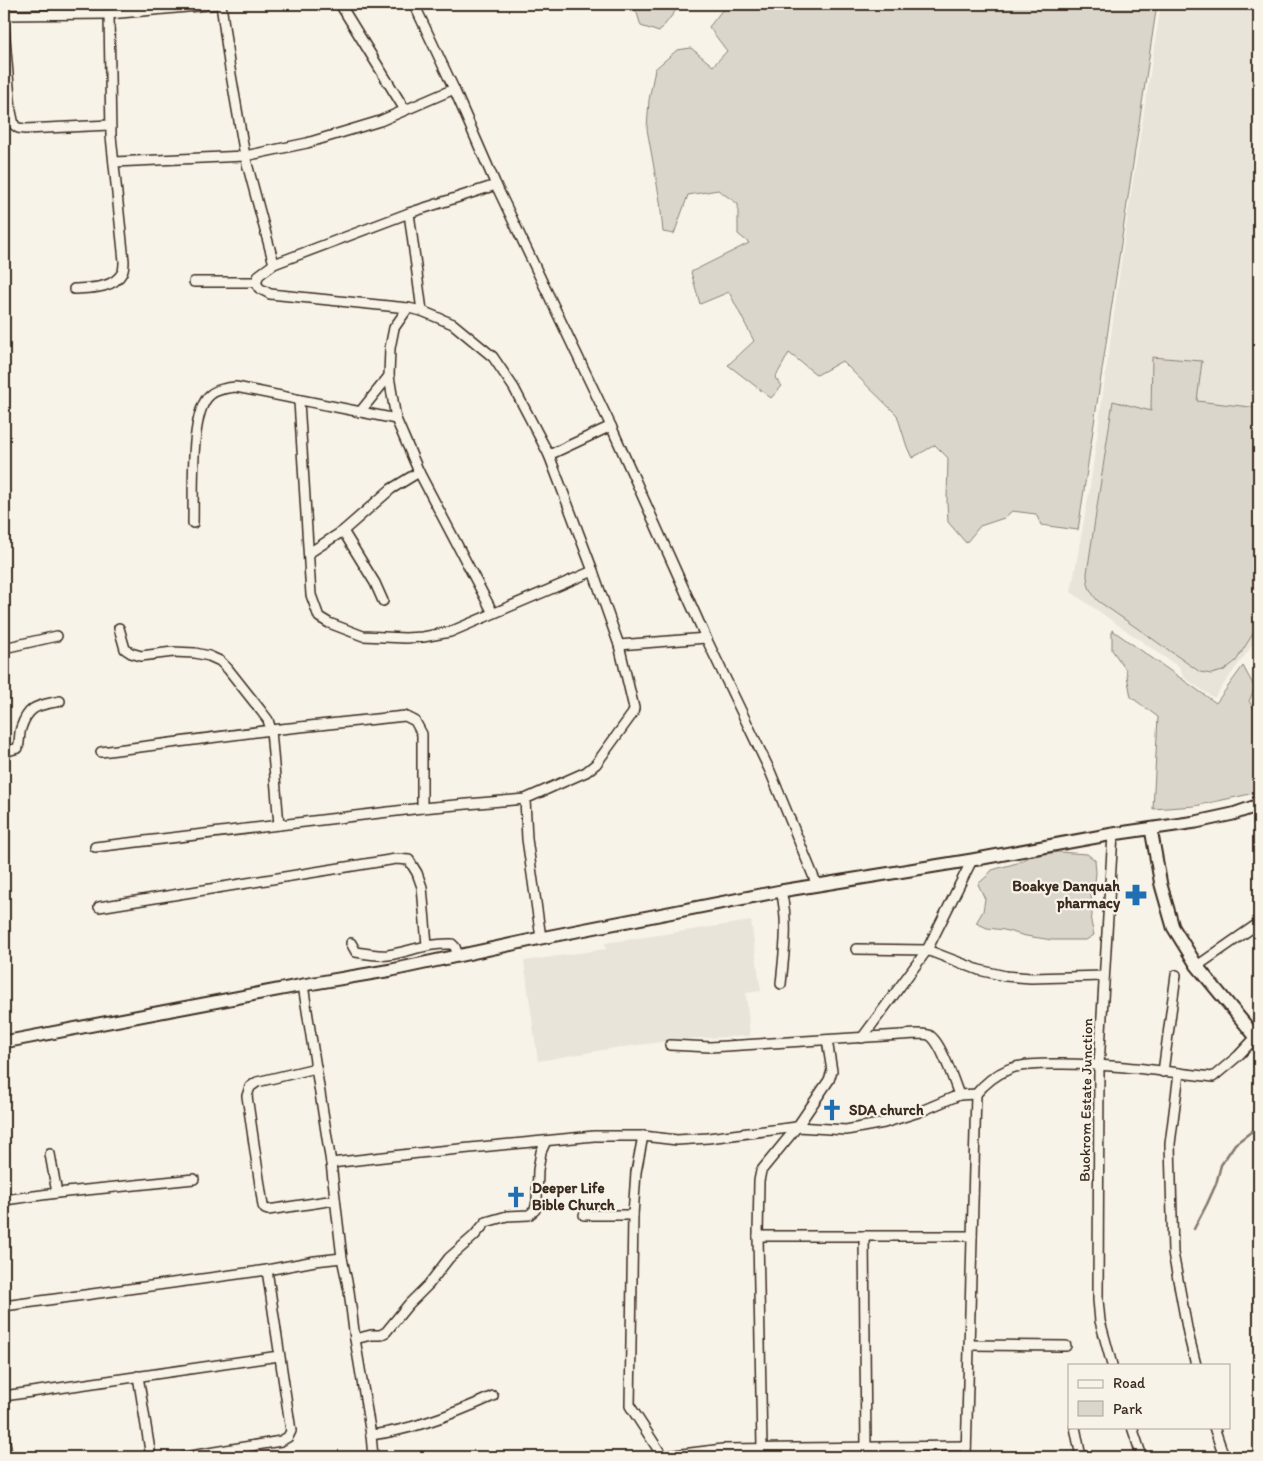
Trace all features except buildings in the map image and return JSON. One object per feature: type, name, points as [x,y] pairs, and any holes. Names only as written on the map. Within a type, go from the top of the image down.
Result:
[{"type":"street","points":[[4,15],[109,14],[221,4],[245,156],[274,264]]},
{"type":"street","points":[[340,4],[405,110]]},
{"type":"street","points":[[414,4],[496,185],[611,426],[706,638],[770,771],[817,885]]},
{"type":"street","points":[[74,289],[101,287],[113,282],[122,273],[124,261],[110,136],[109,14]]},
{"type":"street","points":[[4,26],[11,111],[14,125],[25,129],[110,125]]},
{"type":"street","points":[[114,162],[245,156],[307,143],[380,121],[454,89]]},
{"type":"street","points":[[95,847],[422,808],[525,798],[586,772],[596,764],[633,714],[634,708],[619,646],[549,455],[514,388],[493,357],[453,324],[422,311],[270,294],[259,288],[256,282],[259,275],[274,264],[409,213],[496,185]]},
{"type":"street","points":[[409,213],[422,311]]},
{"type":"street","points":[[194,282],[256,282]]},
{"type":"street","points":[[408,308],[394,328],[390,348],[389,376],[396,419],[419,472],[493,613]]},
{"type":"street","points":[[360,412],[389,376]]},
{"type":"street","points":[[193,523],[195,438],[200,409],[209,395],[221,389],[236,387],[396,419]]},
{"type":"street","points":[[299,401],[311,595],[319,617],[329,623],[363,636],[405,638],[450,632],[593,571]]},
{"type":"street","points":[[549,455],[611,426]]},
{"type":"street","points":[[309,553],[343,531],[391,488],[419,472]]},
{"type":"street","points":[[343,531],[384,601]]},
{"type":"street","points":[[119,628],[125,649],[131,653],[141,656],[173,652],[195,653],[220,661],[228,669],[268,720],[271,730],[278,825]]},
{"type":"street","points":[[4,648],[57,636]]},
{"type":"street","points":[[619,646],[706,638]]},
{"type":"street","points":[[4,752],[18,748],[20,729],[29,711],[36,707],[60,701]]},
{"type":"street","points":[[101,752],[271,730],[405,716],[415,721],[422,734],[422,808]]},
{"type":"street","points":[[525,798],[527,839],[541,938]]},
{"type":"street","points":[[4,1042],[392,970],[541,938],[781,891],[972,860],[1113,834],[1151,830],[1233,814],[1259,805]]},
{"type":"street","points":[[966,1457],[976,1094],[985,1083],[1010,1069],[1037,1064],[1071,1063],[1213,1077],[1258,1039],[1198,966],[1173,927],[1161,885],[1151,830]]},
{"type":"street","name":"Buokrom Estate Junction","points":[[1112,1364],[1100,1321],[1098,1300],[1098,1065],[1113,834]]},
{"type":"street","points":[[100,907],[386,861],[410,860],[422,887],[427,945]]},
{"type":"street","points":[[862,1038],[927,950],[972,860]]},
{"type":"street","points":[[781,891],[785,906],[785,938],[781,984]]},
{"type":"street","points":[[1198,966],[1259,923]]},
{"type":"street","points":[[351,942],[356,952],[372,955],[387,955],[427,945],[452,944],[458,955]]},
{"type":"street","points":[[856,949],[927,950],[979,970],[1004,976],[1031,978],[1104,976]]},
{"type":"street","points":[[387,955],[392,970]]},
{"type":"street","points":[[1163,1072],[1176,975]]},
{"type":"street","points":[[304,985],[331,1163],[342,1258],[349,1291],[371,1435],[372,1457]]},
{"type":"street","points":[[670,1044],[710,1047],[927,1034],[934,1039],[939,1047],[959,1095]]},
{"type":"street","points":[[762,1448],[758,1236],[759,1181],[761,1171],[797,1127],[829,1080],[832,1071],[827,1040]]},
{"type":"street","points":[[316,1068],[257,1082],[250,1087],[248,1096],[249,1114],[263,1206],[268,1210],[335,1200]]},
{"type":"street","points":[[1179,1073],[1170,1144],[1173,1254],[1196,1364]]},
{"type":"street","points":[[331,1163],[419,1152],[594,1136],[643,1136],[677,1140],[797,1127],[846,1130],[884,1123],[919,1112],[959,1095],[976,1094]]},
{"type":"street","points":[[643,1136],[636,1172],[633,1215],[630,1406],[663,1457]]},
{"type":"street","points":[[355,1339],[380,1335],[386,1332],[408,1305],[429,1284],[449,1258],[474,1236],[486,1222],[507,1216],[528,1214],[535,1210],[538,1170],[546,1141]]},
{"type":"street","points":[[50,1154],[57,1193]]},
{"type":"street","points":[[4,1200],[194,1179]]},
{"type":"street","points":[[584,1215],[633,1215]]},
{"type":"street","points":[[758,1236],[972,1236]]},
{"type":"street","points":[[864,1236],[866,1447]]},
{"type":"street","points":[[4,1306],[342,1258]]},
{"type":"street","points":[[186,1457],[281,1441],[288,1437],[291,1431],[267,1270]]},
{"type":"street","points":[[969,1345],[1066,1346]]},
{"type":"street","points":[[4,1396],[279,1356]]},
{"type":"street","points":[[138,1376],[151,1457]]},
{"type":"street","points":[[371,1435],[390,1433],[430,1421],[460,1411],[493,1396]]},
{"type":"street","points":[[1075,1428],[1081,1457]]},
{"type":"street","points":[[1132,1428],[1142,1457]]},
{"type":"street","points":[[1214,1428],[1224,1457]]},
{"type":"street","points":[[4,1434],[7,1457]]},
{"type":"street","points":[[658,1457],[723,1453],[762,1448],[966,1446]]},
{"type":"shaded area","points":[[1161,4],[1259,4],[1259,636],[1214,698],[1183,677],[1180,668],[1071,592],[1090,487],[1128,212]]},
{"type":"shaded area","points":[[751,921],[761,991],[746,993],[750,1036],[684,1039],[538,1061],[524,961],[606,949],[605,943]]},
{"type":"green space","points":[[630,4],[676,4],[677,9],[659,32],[641,26],[637,13]]},
{"type":"green space","points":[[727,4],[1157,4],[1078,530],[1041,525],[1036,514],[1012,511],[1004,518],[980,526],[966,543],[948,522],[948,458],[935,445],[912,458],[897,415],[842,361],[817,375],[789,353],[775,378],[782,386],[771,398],[728,365],[754,341],[729,292],[700,304],[691,272],[749,243],[738,234],[738,204],[718,190],[688,195],[674,234],[663,232],[660,201],[647,129],[649,100],[655,69],[677,50],[691,48],[713,66],[727,51],[709,27]]},
{"type":"green space","points":[[1152,357],[1202,361],[1197,401],[1259,408],[1259,624],[1236,661],[1223,671],[1211,674],[1200,672],[1098,601],[1088,585],[1087,573],[1113,401],[1151,411]]},
{"type":"green space","points":[[1112,630],[1216,703],[1243,666],[1255,688],[1249,701],[1259,717],[1259,791],[1195,806],[1153,809],[1158,717],[1131,697],[1126,670],[1112,650]]},
{"type":"green space","points":[[1058,852],[1087,854],[1095,860],[1095,882],[1091,893],[1091,922],[1094,935],[1086,940],[1052,940],[987,928],[976,923],[983,911],[985,899],[978,884],[992,870],[1017,863],[1028,857]]},
{"type":"waterway","points":[[1194,1229],[1216,1184],[1221,1165],[1235,1144],[1259,1126]]},
{"type":"place","name":"Boakye Danquah pharmacy","points":[[1136,895]]},
{"type":"place","name":"SDA church","points":[[832,1110]]},
{"type":"place","name":"Deeper Life Bible Church","points":[[516,1197]]}]
